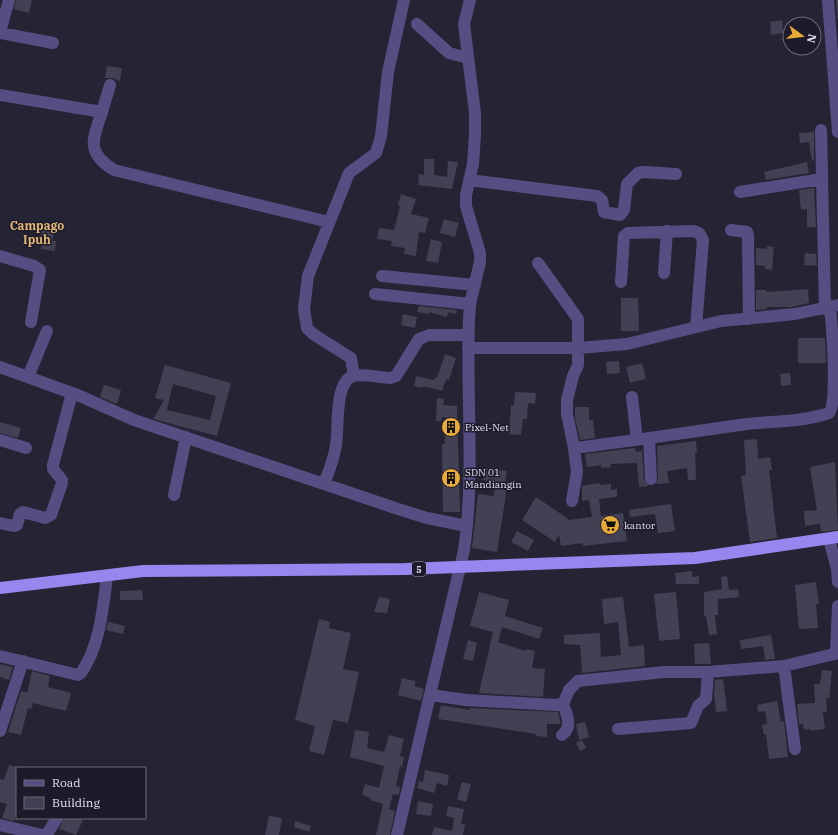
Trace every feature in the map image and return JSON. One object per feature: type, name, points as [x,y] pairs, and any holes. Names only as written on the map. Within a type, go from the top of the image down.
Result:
[{"type":"highway","name":"5","points":[[0,588],[143,572],[193,570],[459,568],[695,558],[834,538]]},
{"type":"street","points":[[9,0],[0,33],[53,43]]},
{"type":"street","points":[[354,376],[352,358],[313,334],[307,328],[304,309],[308,276],[350,173],[376,153],[381,136],[388,72],[404,0]]},
{"type":"street","points":[[397,835],[431,695],[467,526],[470,483],[468,335],[470,304],[475,285],[480,253],[466,206],[466,195],[473,164],[475,113],[464,24],[470,0]]},
{"type":"street","points":[[828,0],[838,132]]},
{"type":"street","points":[[417,24],[449,53],[468,58]]},
{"type":"street","points":[[110,86],[95,134],[95,151],[97,157],[114,170],[329,222]]},
{"type":"street","points":[[0,96],[102,112]]},
{"type":"street","points":[[574,448],[750,424],[822,416],[832,411],[835,392],[834,361],[822,179],[821,130]]},
{"type":"street","points":[[469,180],[597,196],[602,200],[604,212],[620,214],[624,210],[627,184],[638,173],[676,174]]},
{"type":"street","points":[[740,192],[822,179]]},
{"type":"street","points":[[731,230],[747,232],[748,236],[749,319]]},
{"type":"street","points":[[621,282],[624,236],[628,233],[693,231],[699,233],[703,240],[696,327]]},
{"type":"street","points":[[664,273],[667,232]]},
{"type":"street","points":[[0,256],[34,266],[40,270],[31,322]]},
{"type":"street","points":[[538,263],[578,319],[578,365],[573,376],[567,400],[567,414],[577,472],[572,501]]},
{"type":"street","points":[[382,276],[475,285]]},
{"type":"street","points":[[375,294],[470,304]]},
{"type":"street","points":[[468,348],[578,348],[627,344],[721,321],[749,319],[831,307]]},
{"type":"street","points":[[28,378],[47,331]]},
{"type":"street","points":[[324,484],[336,444],[338,412],[345,382],[354,376],[391,378],[396,376],[419,339],[428,335],[468,335]]},
{"type":"street","points":[[0,367],[72,393],[134,420],[427,518],[467,526]]},
{"type":"street","points":[[0,523],[14,526],[17,525],[20,514],[23,512],[45,518],[51,515],[62,483],[62,480],[53,469],[72,393]]},
{"type":"street","points":[[632,397],[637,440]]},
{"type":"street","points":[[174,495],[186,437]]},
{"type":"street","points":[[649,438],[650,479]]},
{"type":"street","points":[[0,440],[26,448]]},
{"type":"street","points":[[834,538],[838,582]]},
{"type":"street","points":[[0,656],[78,675],[81,674],[93,646],[103,612],[106,576]]},
{"type":"street","points":[[562,736],[567,732],[569,726],[563,704],[569,690],[578,681],[664,672],[708,672],[784,666],[837,653],[838,606]]},
{"type":"street","points":[[0,731],[23,661]]},
{"type":"street","points":[[784,666],[795,749]]},
{"type":"street","points":[[618,729],[691,722],[698,706],[706,699],[708,672]]},
{"type":"street","points":[[431,695],[466,700],[556,705],[563,704]]},
{"type":"street","points":[[0,825],[42,835],[47,834],[56,819]]},
{"type":"building","points":[[16,0],[32,0],[29,13],[14,9]]},
{"type":"building","points":[[836,0],[838,0],[838,20],[837,17]]},
{"type":"building","points":[[782,20],[782,33],[771,35],[770,22]]},
{"type":"building","points":[[107,66],[122,68],[120,81],[112,78],[105,78]]},
{"type":"building","points":[[814,132],[814,160],[812,161],[809,142],[800,143],[799,133]]},
{"type":"building","points":[[424,159],[434,159],[434,175],[447,177],[448,161],[458,162],[452,189],[418,185],[419,174],[424,175]]},
{"type":"building","points":[[807,162],[809,173],[766,180],[764,172]]},
{"type":"building","points":[[814,188],[816,227],[807,227],[807,209],[801,210],[799,190]]},
{"type":"building","points":[[401,194],[416,199],[411,214],[429,218],[425,233],[419,232],[416,256],[404,254],[405,248],[391,246],[392,241],[377,239],[379,228],[394,230],[400,206],[398,205]]},
{"type":"building","points":[[444,219],[459,223],[455,237],[440,233]]},
{"type":"building","points":[[42,224],[55,227],[52,241],[56,241],[55,251],[41,249],[43,237],[40,236]]},
{"type":"building","points":[[431,239],[442,242],[438,263],[426,261]]},
{"type":"building","points":[[767,246],[774,247],[772,270],[765,269],[765,266],[756,265],[756,248],[767,249]]},
{"type":"building","points":[[805,253],[816,254],[817,266],[804,265]]},
{"type":"building","points":[[808,289],[809,303],[792,307],[767,307],[767,309],[756,310],[756,290],[766,290],[767,292]]},
{"type":"building","points":[[621,298],[638,298],[639,331],[621,331]]},
{"type":"building","points":[[419,306],[457,310],[456,314],[448,312],[447,317],[429,312],[429,314],[417,312]]},
{"type":"building","points":[[403,314],[417,317],[415,328],[401,325]]},
{"type":"building","points":[[798,338],[825,338],[826,363],[798,363]]},
{"type":"building","points":[[445,354],[456,358],[449,380],[446,379],[442,391],[423,386],[423,388],[414,386],[416,376],[434,380],[435,377],[437,378]]},
{"type":"building","points":[[619,361],[620,373],[607,374],[606,362]]},
{"type":"building","points":[[642,363],[646,379],[630,383],[626,367]]},
{"type":"building","points":[[165,365],[231,383],[217,436],[153,419],[164,400],[155,398]],"holes":[[[173,384],[216,396],[210,420],[167,410]]]},
{"type":"building","points":[[790,373],[791,385],[781,386],[780,374]]},
{"type":"building","points":[[104,385],[121,390],[117,404],[100,397]]},
{"type":"building","points":[[515,392],[536,393],[535,404],[528,403],[527,419],[523,419],[521,435],[509,434],[511,405],[514,406]]},
{"type":"building","name":"SDN 01 Mandiangin","points":[[437,398],[444,399],[443,405],[457,406],[460,512],[443,512],[442,444],[445,444],[445,417],[442,417],[441,421],[436,421]]},
{"type":"building","points":[[575,407],[589,407],[589,420],[593,420],[595,438],[580,440],[575,418]]},
{"type":"building","points":[[0,422],[21,428],[18,438],[0,433]]},
{"type":"building","points":[[757,439],[758,459],[770,457],[772,470],[769,470],[777,538],[750,542],[741,476],[746,475],[744,440]]},
{"type":"building","points":[[696,441],[696,480],[688,480],[687,468],[667,471],[669,483],[656,484],[658,479],[657,446]]},
{"type":"building","points":[[635,448],[636,452],[642,451],[644,480],[649,486],[639,487],[637,463],[610,464],[611,467],[601,468],[601,465],[587,467],[585,454]]},
{"type":"building","points":[[835,462],[838,530],[821,532],[820,524],[805,526],[804,511],[817,510],[810,467]]},
{"type":"building","points":[[485,468],[507,471],[504,490],[506,490],[505,501],[497,552],[472,548],[478,494],[494,496],[495,482],[483,480]]},
{"type":"building","points":[[599,483],[600,485],[611,484],[611,490],[617,489],[617,497],[599,499],[601,516],[623,513],[627,541],[583,546],[583,543],[561,546],[559,535],[555,542],[522,520],[536,497],[568,520],[592,517],[589,500],[582,501],[582,486]]},
{"type":"building","points":[[671,504],[675,531],[658,533],[655,514],[630,517],[629,510]]},
{"type":"building","points":[[517,531],[534,540],[528,551],[511,542]]},
{"type":"building","points":[[692,571],[692,577],[699,576],[699,584],[676,584],[675,573]]},
{"type":"building","points":[[727,576],[729,590],[738,589],[739,597],[718,599],[718,615],[715,615],[717,634],[709,635],[706,616],[704,616],[704,592],[722,589],[721,577]]},
{"type":"building","points":[[816,582],[819,604],[816,604],[818,628],[799,629],[795,585]]},
{"type":"building","points":[[142,590],[143,600],[120,600],[120,591]]},
{"type":"building","points":[[479,592],[509,600],[505,616],[543,628],[539,639],[502,627],[498,642],[525,651],[525,649],[535,651],[532,668],[545,669],[543,697],[479,693],[493,632],[470,626]]},
{"type":"building","points":[[676,592],[680,639],[659,641],[654,594]]},
{"type":"building","points":[[379,597],[390,599],[387,613],[374,612]]},
{"type":"building","points":[[623,597],[629,647],[644,645],[645,666],[582,673],[580,645],[564,644],[564,635],[600,633],[601,657],[621,655],[618,622],[604,624],[602,599]]},
{"type":"building","points":[[319,619],[330,622],[329,628],[351,633],[343,669],[359,672],[348,723],[333,720],[324,755],[309,751],[315,726],[295,720]]},
{"type":"building","points":[[108,622],[125,626],[123,634],[106,630]]},
{"type":"building","points":[[771,635],[775,659],[765,660],[763,646],[741,649],[740,640]]},
{"type":"building","points":[[468,640],[477,643],[473,661],[463,659]]},
{"type":"building","points":[[709,643],[711,664],[695,664],[694,644]]},
{"type":"building","points":[[0,664],[13,667],[9,680],[0,677]]},
{"type":"building","points":[[822,670],[832,671],[829,698],[826,698],[827,712],[823,712],[825,729],[810,731],[810,729],[804,730],[803,724],[799,724],[797,704],[815,703],[814,684],[820,684]]},
{"type":"building","points":[[32,671],[50,676],[48,687],[71,693],[66,711],[33,703],[31,709],[28,708],[21,735],[8,732],[21,691],[27,693]]},
{"type":"building","points":[[402,678],[415,681],[415,686],[424,689],[421,701],[398,695]]},
{"type":"building","points":[[723,679],[727,711],[716,712],[714,694],[715,680]]},
{"type":"building","points":[[777,701],[781,722],[784,721],[788,757],[769,759],[766,734],[764,735],[762,725],[767,724],[765,711],[758,712],[757,705]]},
{"type":"building","points":[[441,705],[470,710],[470,708],[558,712],[561,724],[547,724],[547,737],[536,736],[536,734],[438,719]]},
{"type":"building","points":[[585,722],[589,737],[579,740],[576,724]]},
{"type":"building","points":[[355,730],[369,732],[367,748],[384,752],[389,735],[404,739],[400,756],[404,757],[402,767],[400,766],[396,786],[400,787],[399,795],[393,794],[389,809],[395,811],[390,835],[376,835],[383,804],[370,800],[371,798],[362,795],[365,784],[379,788],[384,766],[350,757]]},
{"type":"building","points":[[582,740],[586,748],[580,751],[576,743]]},
{"type":"building","points":[[9,765],[17,767],[16,814],[14,821],[2,818],[7,804],[0,802],[0,779],[4,780]]},
{"type":"building","points":[[425,770],[449,775],[447,786],[437,783],[434,793],[417,788],[419,781],[423,782]]},
{"type":"building","points":[[462,782],[471,784],[466,802],[457,799]]},
{"type":"building","points":[[418,801],[433,804],[431,816],[416,814]]},
{"type":"building","points":[[448,806],[464,809],[461,824],[465,824],[463,835],[432,835],[434,827],[452,831],[454,818],[446,816]]},
{"type":"building","points":[[269,816],[282,818],[279,835],[265,835]]},
{"type":"building","points":[[64,819],[83,820],[76,835],[59,829]]},
{"type":"building","points":[[295,821],[311,826],[309,832],[294,827]]},
{"type":"place","name":"Pixel-Net","points":[[451,427]]},
{"type":"place","name":"SDN 01 Mandiangin","points":[[451,478]]},
{"type":"place","name":"kantor","points":[[610,525]]},
{"type":"district","name":"Campago Ipuh","points":[[37,232]]}]
